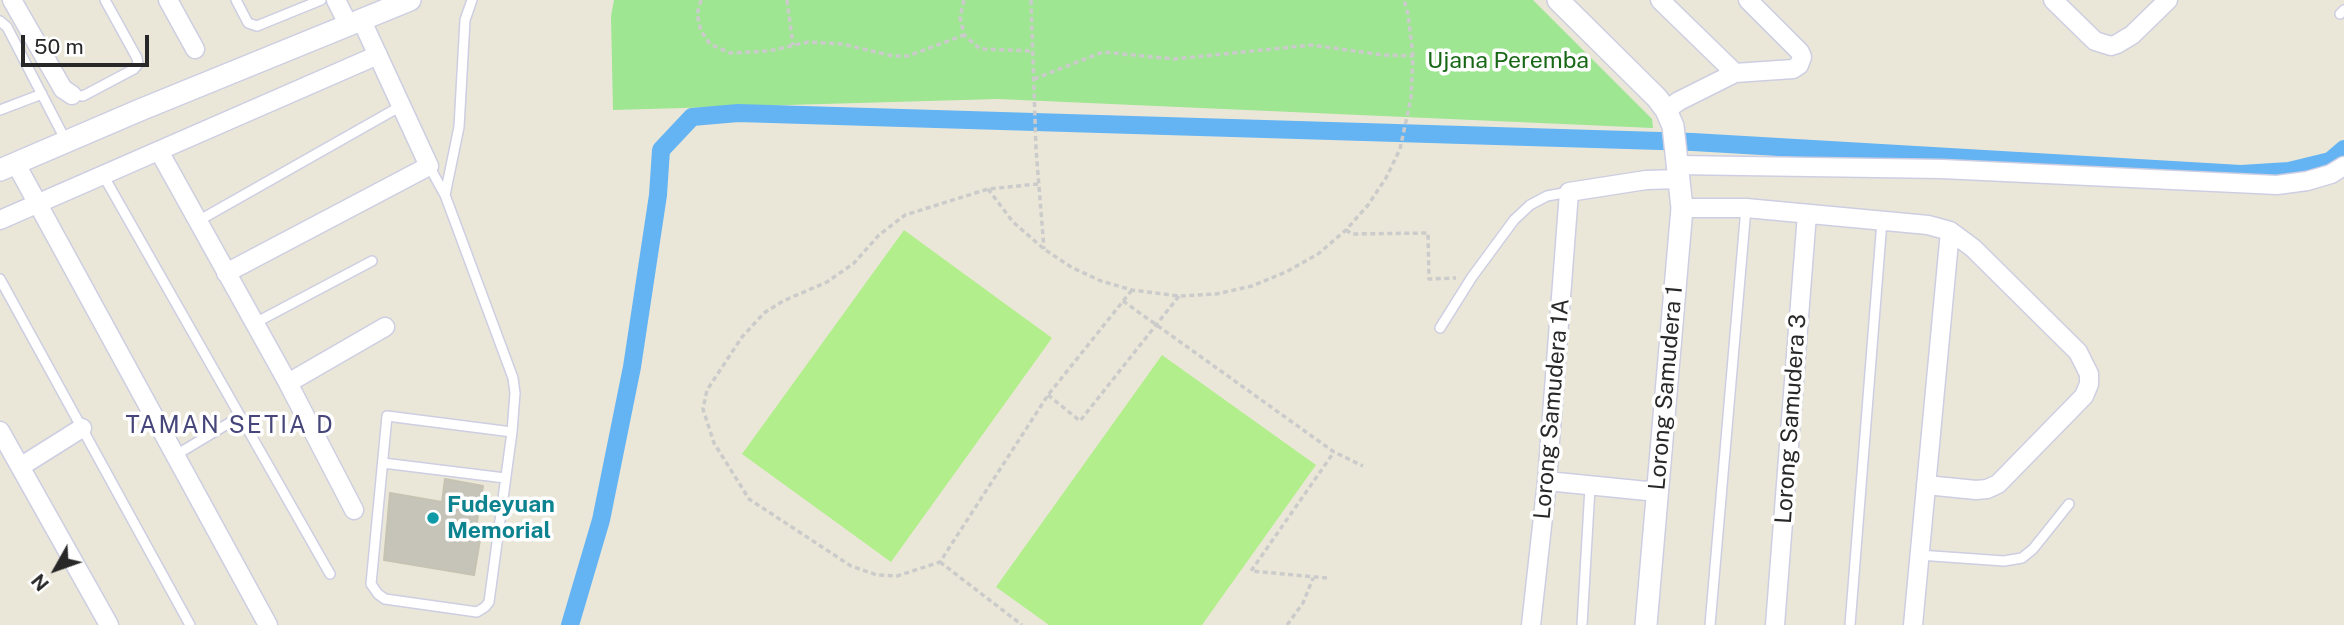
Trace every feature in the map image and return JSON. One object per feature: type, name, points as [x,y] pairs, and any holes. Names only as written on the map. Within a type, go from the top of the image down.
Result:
[{"type":"street","points":[[12,0],[64,89],[72,95]]},
{"type":"street","points":[[168,0],[195,49]]},
{"type":"street","points":[[226,273],[429,166],[378,55],[336,0]]},
{"type":"street","points":[[268,625],[38,204],[8,167],[410,0]]},
{"type":"street","points":[[1558,0],[1670,118],[1679,101],[1735,74],[1793,69],[1802,61],[1800,52],[1751,1]]},
{"type":"street","points":[[1660,0],[1735,74]]},
{"type":"street","points":[[2053,0],[2095,41],[2111,46],[2132,35],[2168,0]]},
{"type":"street","points":[[0,220],[378,55]]},
{"type":"street","name":"Lorong Samudera 1","points":[[1646,625],[1682,208],[1670,118]]},
{"type":"street","points":[[159,150],[288,383],[354,510]]},
{"type":"street","points":[[1569,192],[1646,180],[1677,165],[1942,169],[2277,185],[2307,181],[2331,174],[2344,166]]},
{"type":"street","name":"Lorong Samudera 1A","points":[[1531,625],[1548,481],[1569,192]]},
{"type":"street","points":[[1682,208],[1746,208],[1939,227],[1950,231],[1973,248],[2078,352],[2086,364],[2090,384],[2084,396],[1998,484],[1976,490],[1926,485]]},
{"type":"street","name":"Lorong Samudera 3","points":[[1775,625],[1807,214]]},
{"type":"street","points":[[1913,625],[1950,231]]},
{"type":"street","points":[[288,383],[385,327]]},
{"type":"street","points":[[20,467],[82,428]]},
{"type":"street","points":[[0,430],[109,625]]},
{"type":"street","points":[[1548,481],[1657,492]]},
{"type":"lane","points":[[72,95],[83,96],[134,69],[138,64],[105,0]]},
{"type":"lane","points":[[236,0],[252,25],[257,26],[302,4],[321,0]]},
{"type":"lane","points":[[444,195],[459,127],[465,20],[471,0]]},
{"type":"lane","points":[[0,21],[7,27],[67,142]]},
{"type":"lane","points":[[0,110],[42,94]]},
{"type":"lane","points":[[198,221],[401,106]]},
{"type":"lane","points":[[429,166],[444,195],[513,378],[515,393],[512,432],[489,602],[477,612],[385,599],[371,584],[387,416],[512,432]]},
{"type":"lane","points":[[103,175],[330,574]]},
{"type":"lane","points":[[1440,328],[1514,220],[1530,205],[1547,196],[1569,192]]},
{"type":"lane","points":[[1710,625],[1746,208]]},
{"type":"lane","points":[[1850,625],[1882,221]]},
{"type":"lane","points":[[255,323],[372,261]]},
{"type":"lane","points":[[0,279],[190,625]]},
{"type":"lane","points":[[176,456],[239,417]]},
{"type":"lane","points":[[383,463],[505,478]]},
{"type":"lane","points":[[1582,625],[1590,486]]},
{"type":"lane","points":[[1919,555],[2004,561],[2022,558],[2033,549],[2069,504]]},
{"type":"path","points":[[701,0],[697,14],[701,31],[710,44],[730,52],[769,51],[808,42],[842,44],[893,56],[908,56],[964,35]]},
{"type":"path","points":[[787,0],[793,45]]},
{"type":"path","points":[[964,0],[960,17],[964,35],[980,49],[1033,51]]},
{"type":"path","points":[[1031,0],[1036,149],[1044,249]]},
{"type":"path","points":[[988,189],[1013,222],[1044,249],[1071,267],[1101,281],[1132,290],[1179,296],[1216,294],[1252,286],[1286,272],[1308,260],[1346,230],[1386,178],[1400,149],[1411,98],[1413,56],[1404,0]]},
{"type":"path","points":[[1034,79],[1103,52],[1174,59],[1312,45],[1383,55],[1413,56]]},
{"type":"path","points":[[1038,184],[988,189],[905,215],[880,235],[854,263],[827,282],[783,301],[764,313],[741,337],[707,390],[703,409],[714,443],[749,499],[851,566],[877,575],[897,576],[940,562],[1048,395],[1132,290]]},
{"type":"path","points":[[1346,230],[1352,234],[1428,233],[1429,279],[1472,278]]},
{"type":"path","points":[[1048,395],[1080,421],[1179,296]]},
{"type":"path","points":[[1123,301],[1334,452],[1363,466]]},
{"type":"path","points":[[1327,578],[1251,571],[1334,452]]},
{"type":"path","points":[[940,562],[1022,625]]},
{"type":"path","points":[[1287,625],[1303,603],[1313,578]]},
{"type":"green space","name":"Ujana Peremba","points":[[614,0],[1533,0],[1652,119],[1653,128],[998,99],[613,110],[611,16]]},
{"type":"green space","points":[[904,230],[1052,338],[891,562],[742,454]]},
{"type":"green space","points":[[1162,355],[1316,465],[1202,625],[1049,625],[996,587]]},
{"type":"building","name":"Fudeyuan Memorial","points":[[445,479],[483,486],[475,533],[481,534],[474,575],[384,560],[390,493],[442,502]]},
{"type":"waterway","points":[[570,625],[601,520],[632,367],[658,195],[661,150],[692,117],[738,113],[1693,142],[2241,174],[2289,171],[2330,161],[2344,149]]},
{"type":"place","name":"Fudeyuan Memorial","points":[[433,518]]},
{"type":"district","name":"TAMAN SETIA D","points":[[230,426]]}]
